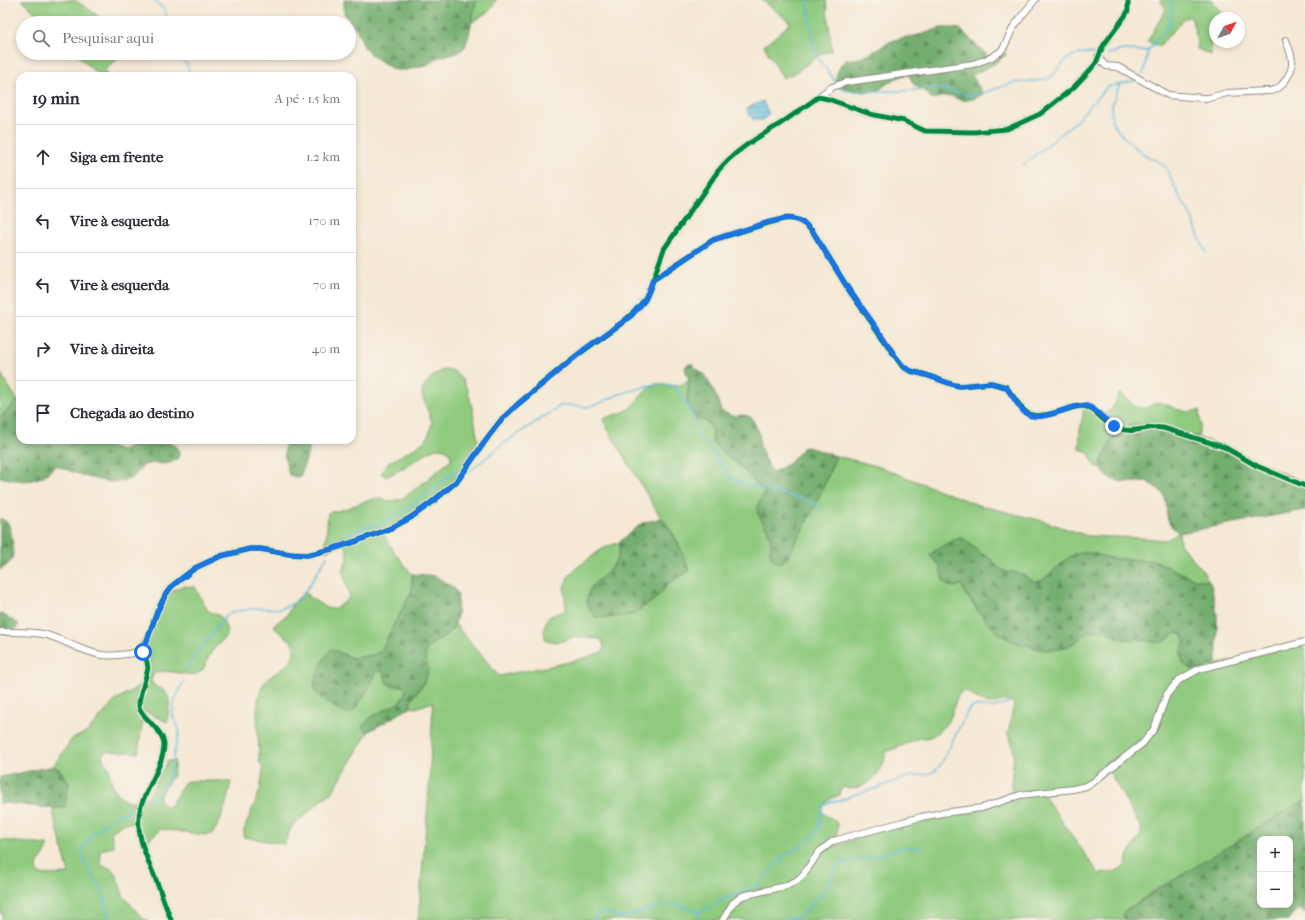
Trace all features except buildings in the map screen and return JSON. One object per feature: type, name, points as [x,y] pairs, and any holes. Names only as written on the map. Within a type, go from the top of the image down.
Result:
[{"type":"street","points":[[171,920],[146,855],[138,820],[141,805],[155,776],[164,742],[159,732],[138,707],[148,668],[143,652],[157,612],[172,586],[195,568],[221,556],[250,549],[307,555],[332,549],[368,537],[391,528],[410,518],[431,503],[458,480],[502,419],[518,404],[582,351],[631,316],[645,300],[664,249],[722,166],[742,148],[791,117],[832,87],[847,82],[973,64],[990,58],[1002,49],[1014,28],[1035,0]]},
{"type":"street","points":[[818,97],[870,114],[904,121],[925,130],[974,132],[1007,129],[1040,114],[1049,108],[1087,74],[1096,63],[1102,46],[1126,16],[1128,11],[1128,0]]},
{"type":"street","points":[[1098,56],[1106,66],[1118,67],[1168,95],[1203,98],[1227,93],[1273,91],[1278,88],[1288,76],[1292,66],[1286,40]]},
{"type":"street","points":[[653,280],[713,240],[782,219],[789,218],[798,220],[805,224],[813,232],[849,290],[902,366],[911,371],[960,386],[991,383],[1001,385],[1006,387],[1024,412],[1032,416],[1045,415],[1082,406],[1093,409],[1105,421],[1121,429],[1133,431],[1154,427],[1163,428],[1219,445],[1257,466],[1305,486]]},
{"type":"street","points":[[0,632],[46,635],[86,651],[102,655],[112,656],[143,652]]},
{"type":"street","points":[[723,920],[733,904],[742,896],[785,886],[796,881],[803,875],[819,852],[833,841],[921,817],[982,808],[1020,795],[1073,789],[1086,786],[1143,744],[1154,729],[1167,694],[1174,685],[1186,676],[1199,669],[1305,642]]},
{"type":"green space","points":[[22,0],[75,0],[98,16],[39,16]]},
{"type":"green space","points":[[344,0],[476,0],[465,47],[458,53],[439,57],[427,65],[406,70],[396,70],[391,68],[371,55],[365,49],[356,29],[356,16],[346,16],[344,13]]},
{"type":"green space","points":[[476,0],[497,0],[489,11],[471,23]]},
{"type":"green space","points":[[762,0],[826,0],[832,51],[822,53],[795,73],[783,78],[764,46],[791,23]]},
{"type":"green space","points":[[1160,0],[1212,0],[1221,12],[1209,12],[1209,48],[1210,48],[1211,55],[1197,49],[1195,32],[1190,16],[1184,19],[1159,46],[1147,42],[1166,9]]},
{"type":"green space","points":[[940,28],[960,29],[988,56],[1001,52],[1007,54],[994,64],[972,75],[983,94],[974,99],[967,100],[957,99],[953,96],[932,99],[925,91],[915,86],[908,74],[894,79],[880,89],[869,92],[858,91],[836,85],[838,71],[846,59],[860,58],[891,41],[919,35]]},
{"type":"green space","points":[[82,60],[116,60],[104,71],[105,72],[95,72]]},
{"type":"green space","points":[[688,364],[693,364],[693,366],[705,375],[717,398],[721,411],[731,416],[745,415],[751,417],[759,432],[760,446],[764,458],[772,472],[789,463],[802,448],[807,447],[836,456],[816,505],[787,558],[782,562],[778,563],[771,557],[770,535],[757,510],[758,503],[765,493],[736,462],[726,456],[713,443],[711,427],[704,420],[696,419],[688,406],[687,399],[689,380],[685,367]]},
{"type":"green space","points":[[446,369],[454,371],[460,377],[465,384],[471,403],[478,440],[472,451],[473,459],[434,502],[382,532],[395,553],[412,574],[412,590],[382,649],[374,655],[352,658],[336,651],[319,670],[314,687],[328,703],[339,710],[348,713],[352,712],[361,701],[379,670],[384,673],[387,683],[402,686],[406,690],[404,695],[399,702],[369,719],[362,727],[368,732],[333,791],[295,824],[293,824],[284,844],[243,837],[244,830],[260,790],[263,768],[259,761],[257,722],[260,693],[266,680],[291,660],[294,649],[291,641],[279,632],[274,625],[287,615],[293,603],[305,592],[326,608],[332,609],[346,601],[349,597],[343,572],[348,556],[345,544],[325,551],[328,513],[376,498],[392,501],[401,499],[451,460],[448,451],[436,448],[386,477],[381,473],[389,462],[415,448],[428,437],[432,422],[422,395],[424,387],[430,379]]},
{"type":"green space","points":[[0,372],[16,398],[16,401],[0,418]]},
{"type":"green space","points":[[689,380],[687,399],[688,406],[696,419],[704,420],[711,428],[713,443],[726,456],[736,462],[765,493],[757,513],[764,522],[771,537],[771,557],[778,563],[787,558],[816,505],[836,456],[877,466],[978,505],[1043,521],[1088,536],[1166,540],[1179,533],[1180,544],[1202,570],[1209,581],[1194,579],[1153,560],[1110,558],[1091,553],[1074,554],[1041,581],[1034,582],[1025,576],[1014,572],[1006,572],[1000,569],[991,559],[980,553],[976,548],[947,544],[934,551],[930,556],[941,567],[941,571],[956,587],[961,584],[966,595],[982,615],[1027,645],[1037,649],[1075,643],[1088,632],[1097,630],[1106,630],[1124,639],[1157,642],[1165,641],[1175,633],[1182,634],[1185,641],[1181,653],[1192,670],[1297,646],[1305,648],[1305,800],[1176,879],[1160,887],[1125,911],[1123,915],[1126,920],[418,920],[429,791],[433,702],[416,708],[411,707],[410,703],[425,681],[425,653],[432,645],[449,632],[455,624],[499,676],[565,663],[591,656],[604,651],[603,643],[600,639],[577,637],[556,642],[546,640],[545,637],[544,629],[547,619],[566,610],[564,587],[568,577],[575,569],[602,549],[619,542],[616,561],[608,572],[593,585],[608,618],[633,615],[661,593],[668,584],[689,571],[675,537],[661,518],[608,430],[604,419],[627,410],[650,387],[654,385],[663,384],[674,386],[683,384]],"holes":[[[964,690],[980,700],[990,704],[1001,701],[1010,701],[1014,703],[1008,735],[1012,743],[1014,755],[1011,785],[1012,795],[971,810],[910,820],[836,846],[838,824],[825,815],[822,811],[827,802],[831,798],[840,795],[841,789],[844,787],[856,788],[863,786],[874,778],[882,768],[885,752],[917,739],[933,736],[938,732],[949,720],[956,699]],[[1109,771],[1141,828],[1141,833],[1129,854],[1126,864],[1122,868],[1114,872],[1099,874],[1044,796],[1058,790],[1086,786]]]},
{"type":"green space","points":[[1120,393],[1136,407],[1145,408],[1158,402],[1175,409],[1189,412],[1199,410],[1201,425],[1198,437],[1107,451],[1099,467],[1095,467],[1088,453],[1079,449],[1080,430],[1085,404],[1105,414],[1113,406]]},
{"type":"green space","points":[[16,401],[16,444],[99,444],[118,450],[123,450],[134,444],[174,444],[178,448],[178,458],[166,464],[154,463],[145,465],[132,478],[122,482],[103,481],[55,465],[43,476],[37,479],[23,481],[0,477],[0,418]]},
{"type":"green space","points":[[1134,424],[1179,432],[1222,446],[1305,483],[1305,510],[1179,533],[1168,521],[1165,499],[1159,489],[1147,481],[1121,482],[1115,480],[1104,474],[1099,467],[1117,430]]},
{"type":"green space","points":[[285,444],[311,444],[300,476],[296,477],[289,475],[284,453]]},
{"type":"green space","points":[[0,518],[8,523],[12,535],[13,552],[11,561],[0,570]]},
{"type":"green space","points":[[661,518],[671,530],[689,571],[667,584],[653,601],[632,615],[608,618],[595,617],[588,604],[588,593],[592,586],[611,568],[616,561],[619,553],[619,542],[642,523]]},
{"type":"green space","points":[[960,538],[964,539],[980,553],[991,559],[1000,569],[1006,572],[1014,572],[1025,576],[1034,582],[1041,581],[1074,554],[1083,553],[1091,553],[1110,558],[1153,560],[1194,579],[1209,581],[1217,613],[1217,662],[1197,670],[1183,664],[1181,653],[1185,641],[1182,634],[1175,633],[1165,641],[1152,642],[1138,639],[1122,639],[1107,632],[1097,630],[1089,633],[1070,645],[1060,649],[1050,650],[1036,648],[1012,641],[1004,637],[982,617],[961,584],[952,587],[945,583],[939,566],[930,556],[944,545]]},
{"type":"green space","points":[[412,574],[435,576],[454,588],[458,595],[457,617],[454,627],[447,634],[432,644],[425,653],[428,667],[426,679],[412,699],[410,703],[411,707],[368,732],[362,727],[369,719],[402,699],[406,690],[402,686],[392,686],[387,683],[384,673],[379,670],[353,712],[347,713],[319,697],[315,691],[315,682],[322,663],[331,649],[352,658],[373,655],[382,649],[412,590]]},
{"type":"green space","points":[[183,586],[195,587],[208,611],[220,616],[223,620],[227,631],[226,635],[212,651],[203,669],[199,673],[192,674],[163,671],[154,674],[151,681],[153,684],[168,695],[169,708],[167,722],[144,711],[138,753],[106,751],[102,756],[104,762],[109,767],[113,787],[125,801],[136,801],[147,798],[168,761],[175,761],[173,775],[159,799],[166,807],[170,806],[184,783],[188,781],[231,782],[224,810],[216,828],[212,834],[206,835],[161,829],[145,843],[137,829],[131,823],[122,825],[111,833],[114,847],[100,850],[101,865],[112,869],[117,877],[123,895],[143,919],[149,920],[2,920],[3,913],[0,913],[0,840],[47,845],[45,853],[37,865],[40,875],[69,874],[52,808],[61,808],[61,771],[53,766],[72,739],[87,732],[116,700],[147,681],[147,671],[136,650],[152,627],[171,591]]},
{"type":"green space","points":[[0,613],[19,624],[18,627],[11,631],[0,632]]},
{"type":"green space","points":[[53,766],[61,771],[69,783],[65,807],[53,808],[0,803],[0,777]]},
{"type":"green space","points":[[1305,800],[1305,913],[1300,908],[1288,920],[1126,920],[1123,915],[1125,911]]},
{"type":"water","points":[[763,101],[769,114],[763,120],[754,120],[749,115],[747,108]]},
{"type":"waterway","points":[[155,0],[165,11],[167,16]]},
{"type":"waterway","points":[[808,0],[811,33],[815,50],[818,58],[835,81]]},
{"type":"waterway","points":[[1108,54],[1123,50],[1145,51],[1152,47],[1157,39],[1169,27],[1172,0]]},
{"type":"waterway","points":[[1142,74],[1144,72],[1148,50]]},
{"type":"waterway","points":[[839,86],[845,91],[899,91],[938,88],[967,95],[977,95],[1013,83],[1044,80],[1051,77],[1067,59],[1074,55],[1086,53],[1096,54]]},
{"type":"waterway","points":[[182,60],[187,65],[190,72]]},
{"type":"waterway","points":[[1023,165],[1076,121],[1107,87],[1135,81]]},
{"type":"waterway","points":[[1120,84],[1114,99],[1111,115],[1116,129],[1146,155],[1160,162],[1165,167],[1175,189],[1188,210],[1206,252]]},
{"type":"waterway","points":[[470,471],[504,443],[560,406],[569,405],[587,407],[620,394],[654,384],[662,384],[671,385],[676,388],[690,410],[698,435],[710,448],[729,476],[744,484],[804,499],[820,507]]},
{"type":"waterway","points":[[331,547],[344,535],[387,520],[402,511],[438,486],[448,476],[459,470]]},
{"type":"waterway","points":[[185,671],[225,617],[232,612],[257,608],[280,609],[292,604],[300,598],[309,586],[327,556]]},
{"type":"waterway","points":[[147,803],[158,793],[171,772],[179,732],[173,716],[173,707],[184,681]]},
{"type":"waterway","points":[[594,920],[597,915],[602,913],[618,917],[626,917],[666,904],[675,904],[700,911],[709,908],[724,899],[756,887],[786,855],[815,835],[819,827],[823,806],[830,802],[842,800],[907,777],[928,774],[935,771],[941,764],[969,709],[975,706],[992,708],[1010,702]]},
{"type":"waterway","points":[[109,920],[104,895],[87,868],[83,850],[94,833],[106,823],[118,816],[139,808]]},
{"type":"waterway","points":[[781,920],[798,917],[805,912],[828,888],[837,866],[845,862],[871,858],[904,847],[922,849]]},
{"type":"waterway","points":[[696,910],[701,920]]},
{"type":"cycle path","points":[[171,920],[145,854],[139,825],[141,806],[161,759],[164,744],[160,733],[143,714],[139,706],[148,668],[143,652],[157,612],[172,586],[195,568],[221,556],[250,549],[307,555],[332,549],[391,528],[410,518],[431,503],[458,480],[502,419],[572,359],[622,323],[636,310],[645,299],[649,291],[664,249],[718,171],[747,145],[818,97],[828,99],[870,114],[904,121],[925,131],[974,132],[1007,129],[1040,114],[1073,88],[1091,69],[1096,63],[1103,46],[1128,11],[1128,0]]},
{"type":"cycle path","points":[[653,280],[713,240],[782,219],[796,220],[806,225],[813,232],[849,290],[902,366],[911,371],[954,385],[960,386],[991,383],[1006,387],[1023,409],[1033,415],[1040,416],[1083,406],[1090,408],[1102,419],[1121,429],[1131,431],[1157,427],[1163,428],[1224,447],[1257,466],[1305,486]]},
{"type":"route","points":[[143,652],[161,602],[172,586],[195,568],[221,556],[250,549],[307,555],[347,545],[391,528],[410,518],[431,503],[458,480],[502,419],[518,404],[586,348],[631,316],[645,300],[653,280],[713,240],[769,222],[789,218],[798,220],[805,224],[813,232],[849,290],[902,366],[905,368],[938,378],[954,385],[960,386],[991,383],[1001,385],[1006,387],[1024,412],[1032,416],[1045,415],[1082,406],[1090,407],[1105,421],[1114,426]]}]
